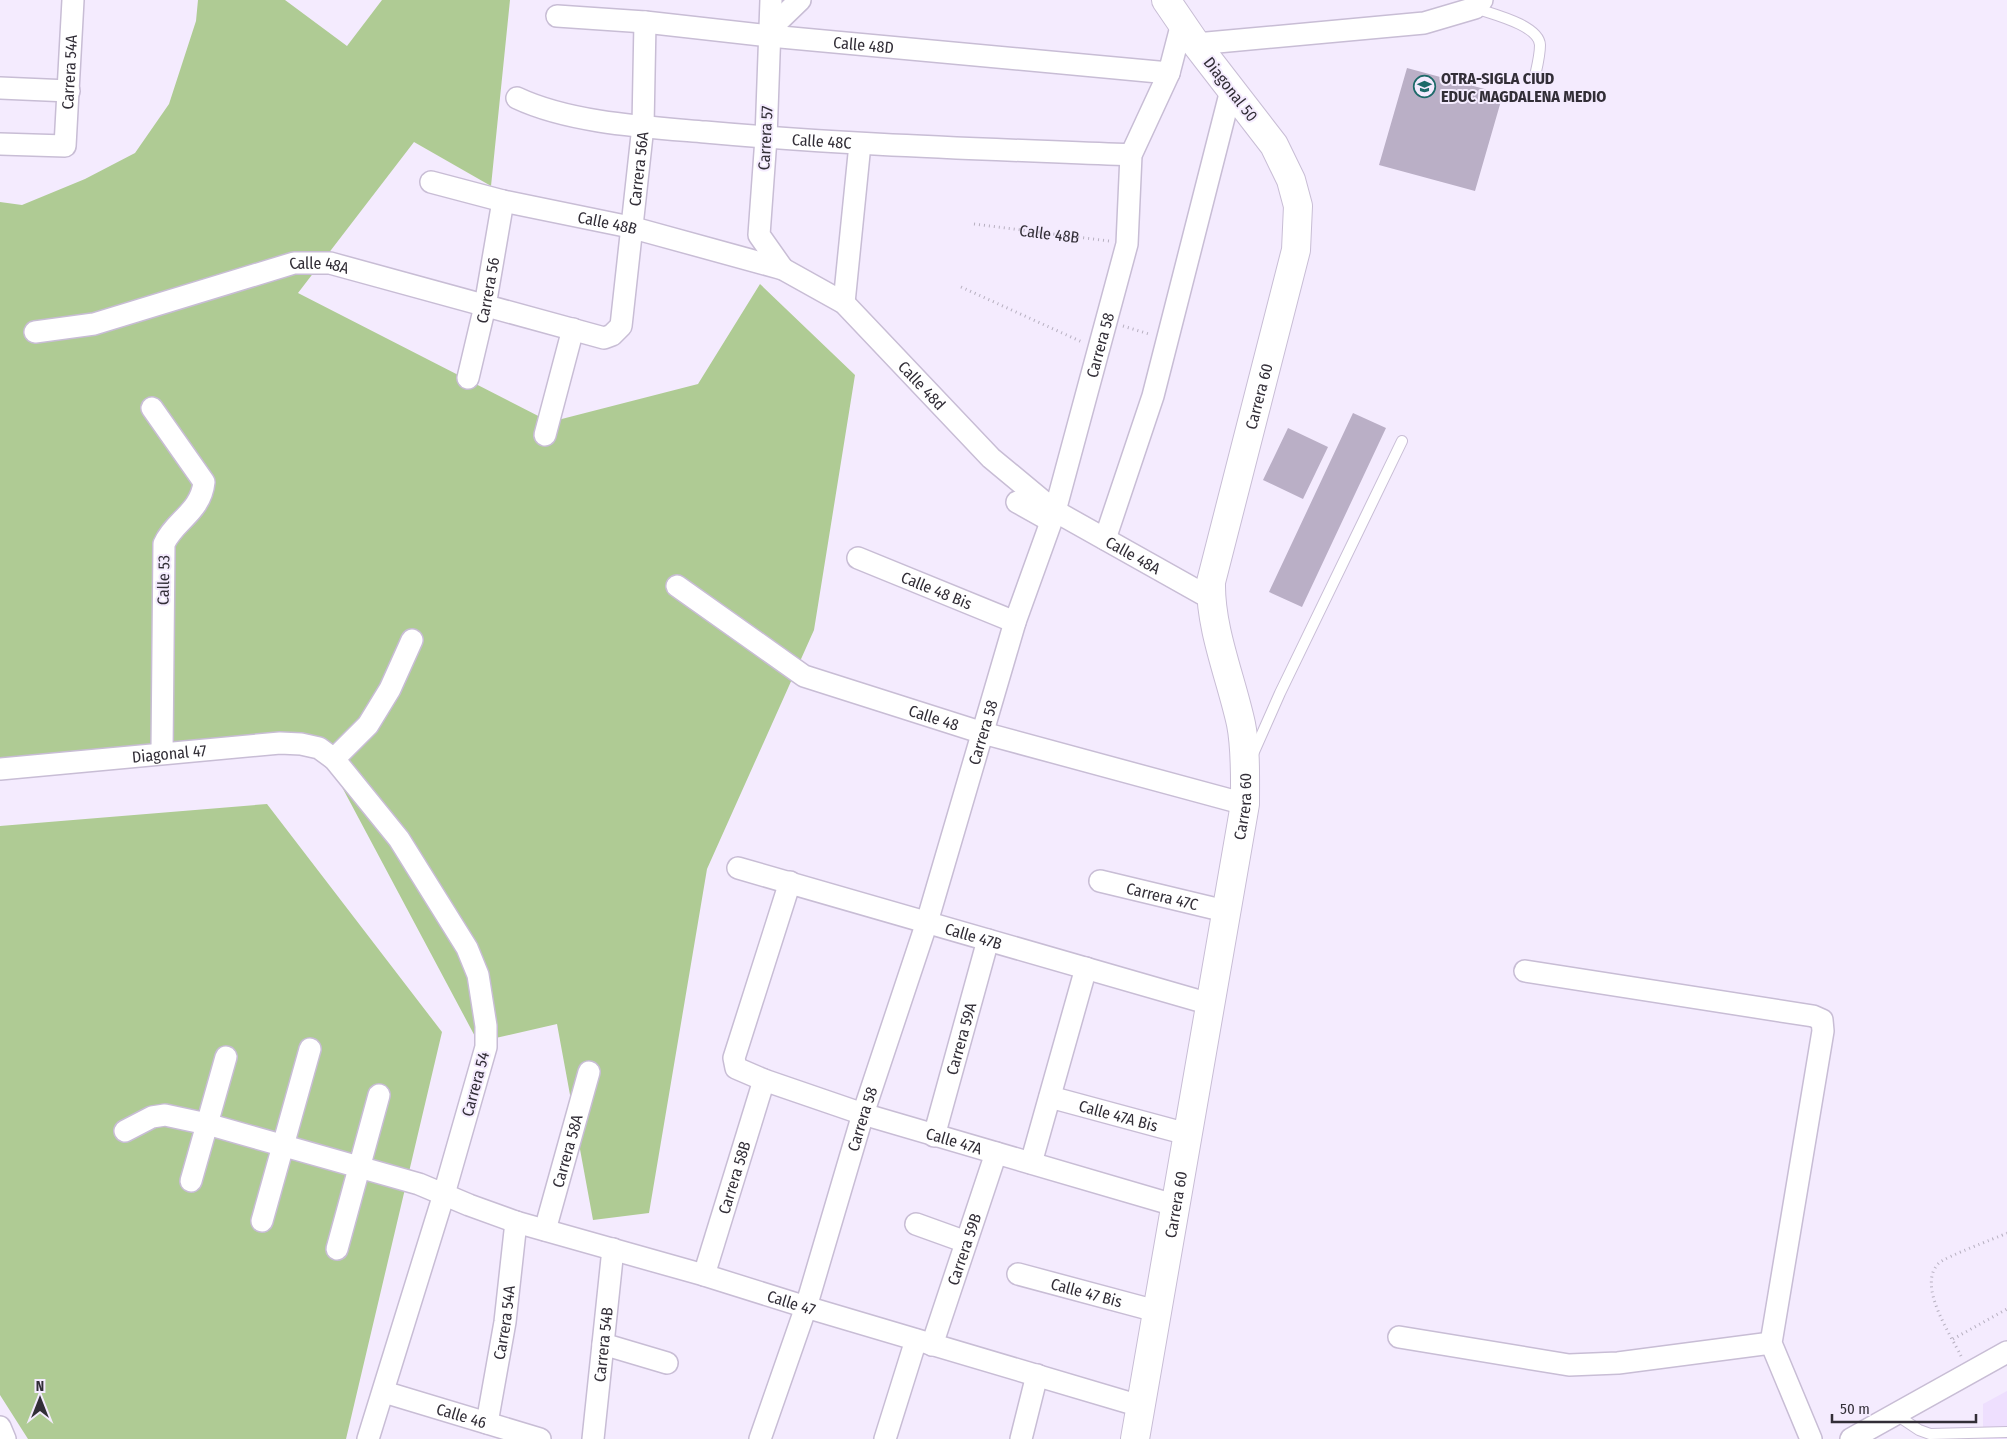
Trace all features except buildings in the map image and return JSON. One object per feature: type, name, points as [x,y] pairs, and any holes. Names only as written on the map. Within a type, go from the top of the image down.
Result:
[{"type":"street","name":"Carrera 54A","points":[[0,144],[65,146],[73,0]]},
{"type":"street","name":"Carrera 57","points":[[771,0],[766,138],[759,235],[783,269]]},
{"type":"street","points":[[770,32],[800,0]]},
{"type":"street","name":"Diagonal 50","points":[[1166,0],[1189,34],[1274,145],[1291,180]]},
{"type":"street","points":[[1189,34],[1424,24],[1478,4]]},
{"type":"street","name":"Calle 48D","points":[[557,16],[770,32],[1169,73]]},
{"type":"street","name":"Carrera 56A","points":[[604,338],[612,335],[621,326],[630,227],[643,126],[645,22]]},
{"type":"street","name":"Carrera 58","points":[[760,1439],[806,1307],[863,1114],[927,922],[1015,622],[1053,516],[1127,244],[1131,155],[1189,34]]},
{"type":"street","points":[[0,88],[69,91]]},
{"type":"street","points":[[1105,539],[1153,396],[1232,90]]},
{"type":"street","name":"Calle 48C","points":[[517,98],[542,110],[643,126],[766,138],[860,144],[1131,155]]},
{"type":"street","points":[[844,303],[860,144]]},
{"type":"street","name":"Carrera 60","points":[[1135,1439],[1174,1205],[1245,804],[1245,770],[1241,726],[1210,598],[1211,582],[1296,250],[1298,206],[1291,180]]},
{"type":"street","name":"Calle 48B","points":[[431,182],[503,201],[630,227],[783,269]]},
{"type":"street","name":"Carrera 56","points":[[468,378],[485,306],[503,201]]},
{"type":"street","name":"Calle 48A","points":[[35,332],[94,324],[294,263],[311,261],[330,263],[604,338]]},
{"type":"street","name":"Calle 48d","points":[[783,269],[844,303],[991,458],[1053,516]]},
{"type":"street","points":[[545,435],[573,329]]},
{"type":"street","name":"Calle 53","points":[[152,408],[204,482],[204,489],[195,506],[186,519],[168,535],[164,544],[162,752]]},
{"type":"street","points":[[1017,502],[1053,516]]},
{"type":"street","name":"Calle 48A","points":[[1053,516],[1105,539],[1210,598]]},
{"type":"street","name":"Calle 48 Bis","points":[[858,558],[1015,622]]},
{"type":"street","name":"Calle 48","points":[[677,586],[804,676],[983,733],[1245,804]]},
{"type":"street","points":[[334,759],[368,725],[390,689],[412,640]]},
{"type":"street","name":"Diagonal 47","points":[[0,770],[162,752],[287,743],[318,748],[334,759]]},
{"type":"street","name":"Carrera 54","points":[[334,759],[399,839],[466,948],[478,975],[486,1026],[486,1047],[444,1194],[368,1439]]},
{"type":"street","name":"Calle 47B","points":[[738,868],[1210,1004]]},
{"type":"street","name":"Carrera 47C","points":[[1100,880],[1225,911]]},
{"type":"street","name":"Calle 47A","points":[[790,882],[734,1058],[736,1068],[764,1080],[863,1114],[1174,1205]]},
{"type":"street","name":"Carrera 59A","points":[[934,1136],[988,940]]},
{"type":"street","points":[[1031,1163],[1086,968]]},
{"type":"street","points":[[1525,971],[1813,1016],[1822,1020],[1823,1031],[1771,1343],[1811,1439]]},
{"type":"street","points":[[262,1221],[310,1049]]},
{"type":"street","points":[[191,1181],[226,1057]]},
{"type":"street","name":"Carrera 58A","points":[[545,1230],[589,1072]]},
{"type":"street","name":"Carrera 58B","points":[[704,1274],[764,1080]]},
{"type":"street","points":[[337,1249],[379,1095]]},
{"type":"street","name":"Calle 47A Bis","points":[[1050,1097],[1187,1134]]},
{"type":"street","name":"Calle 47","points":[[125,1130],[152,1117],[165,1115],[207,1124],[419,1184],[516,1222],[704,1274],[806,1307],[1140,1406]]},
{"type":"street","name":"Carrera 59B","points":[[924,1342],[966,1242],[996,1153]]},
{"type":"street","name":"Carrera 54A","points":[[487,1423],[505,1322],[516,1222]]},
{"type":"street","points":[[916,1224],[966,1242]]},
{"type":"street","name":"Carrera 54B","points":[[593,1439],[613,1249]]},
{"type":"street","name":"Calle 47 Bis","points":[[1018,1274],[1156,1311]]},
{"type":"street","points":[[1399,1337],[1569,1365],[1618,1363],[1771,1343]]},
{"type":"street","points":[[885,1439],[924,1342]]},
{"type":"street","points":[[603,1344],[667,1363]]},
{"type":"street","points":[[1851,1439],[2007,1352]]},
{"type":"street","points":[[1021,1439],[1037,1375]]},
{"type":"street","name":"Calle 46","points":[[384,1392],[540,1439]]},
{"type":"street","points":[[0,1427],[5,1439]]},
{"type":"lane","points":[[1478,4],[1526,27],[1536,34],[1540,44],[1535,76]]},
{"type":"lane","points":[[1245,770],[1280,693],[1402,441]]},
{"type":"lane","points":[[1895,1414],[1919,1430],[1930,1434],[2007,1432]]},
{"type":"path","name":"Calle 48B","points":[[974,224],[1127,244]]},
{"type":"path","points":[[962,287],[1099,349]]},
{"type":"path","points":[[1106,321],[1167,339]]},
{"type":"path","points":[[1970,1372],[1932,1299],[1933,1276],[1939,1263],[2007,1233]]},
{"type":"path","points":[[1953,1339],[2007,1308]]},
{"type":"shaded area","points":[[2007,1391],[2007,1439],[1983,1439],[1983,1404]]},
{"type":"green space","points":[[198,0],[285,0],[347,46],[382,0],[510,0],[491,186],[414,142],[298,293],[550,422],[698,384],[760,284],[855,375],[814,630],[707,869],[649,1213],[593,1220],[557,1024],[478,1042],[318,742],[0,766],[0,202],[22,205],[85,179],[135,153],[169,104],[196,21]]},
{"type":"green space","points":[[267,804],[442,1032],[346,1439],[28,1439],[0,1395],[0,826]]},
{"type":"place","name":"OTRA-SIGLA CIUD EDUC MAGDALENA MEDIO","points":[[1425,87]]}]
